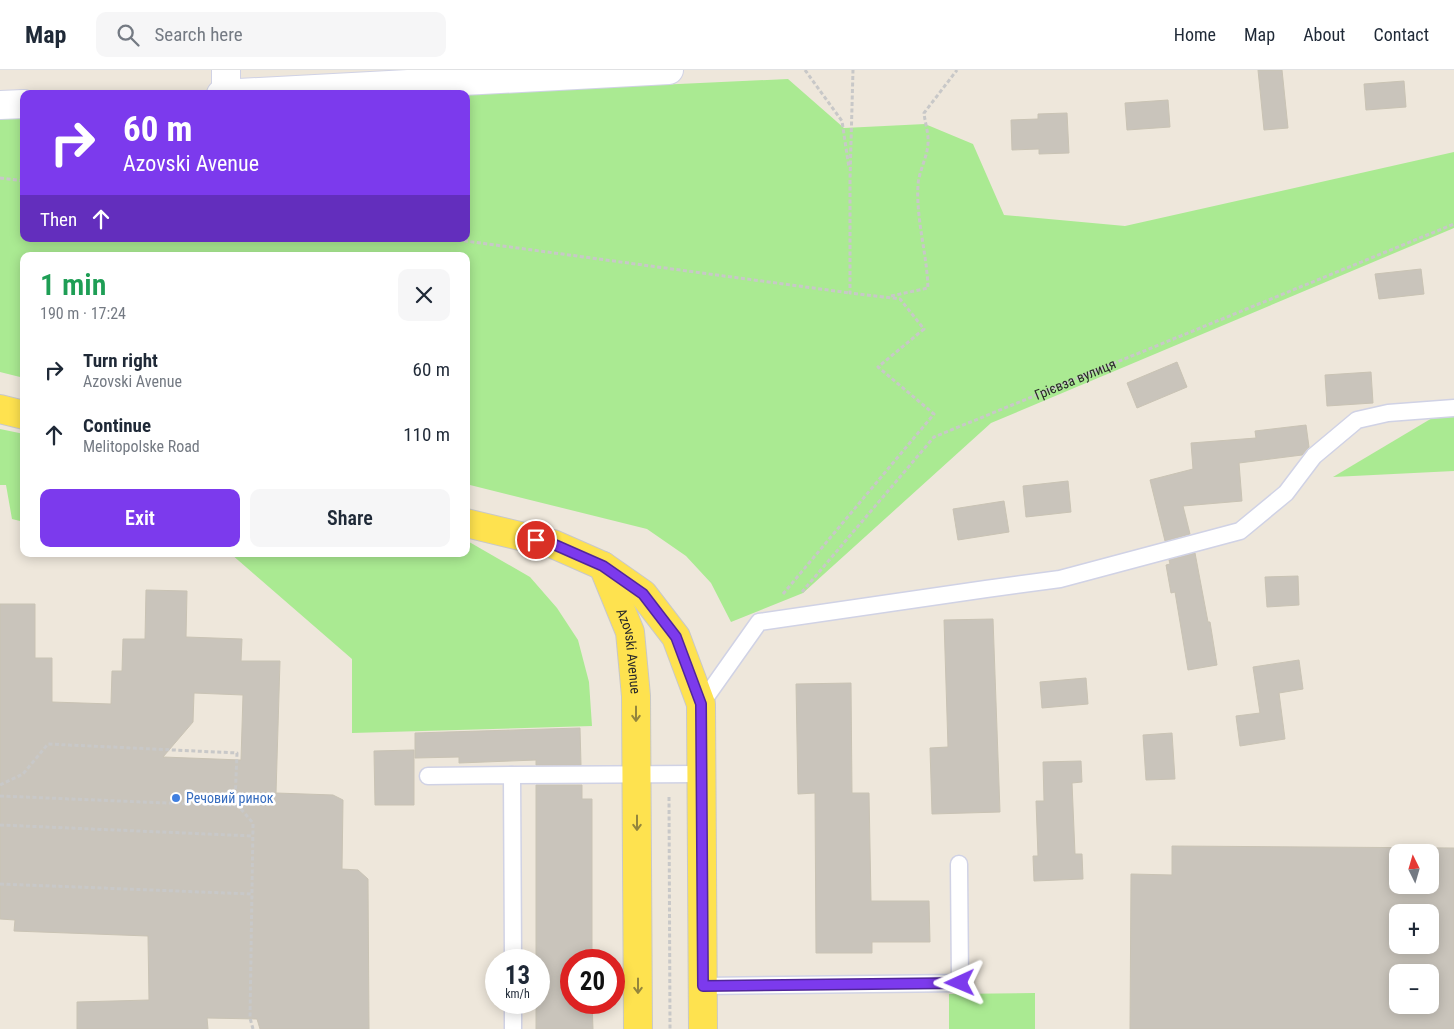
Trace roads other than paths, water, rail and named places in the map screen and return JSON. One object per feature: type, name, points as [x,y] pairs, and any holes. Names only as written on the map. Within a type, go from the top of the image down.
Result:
[{"type":"main road","points":[[0,409],[20,414]]},
{"type":"main road","points":[[470,524],[553,544],[603,566]]},
{"type":"main road","name":"Azovski Avenue","points":[[603,566],[643,594],[676,637],[701,704],[703,1029]]},
{"type":"main road","name":"Azovski Avenue","points":[[603,566],[630,632],[636,696],[638,1029]]},
{"type":"street","points":[[226,70],[226,90]]},
{"type":"street","points":[[285,90],[537,73],[669,70]]},
{"type":"street","points":[[0,105],[20,104]]},
{"type":"lane","points":[[701,704],[758,622],[986,588],[1060,579],[1240,531],[1286,493],[1314,456],[1357,420],[1388,413],[1454,408]]},
{"type":"lane","points":[[428,776],[702,774]]},
{"type":"lane","points":[[512,775],[513,949]]},
{"type":"lane","points":[[703,986],[960,983],[959,864]]},
{"type":"lane","points":[[513,1014],[513,1029]]},
{"type":"place","name":"Речовий ринок","points":[[176,798]]}]
